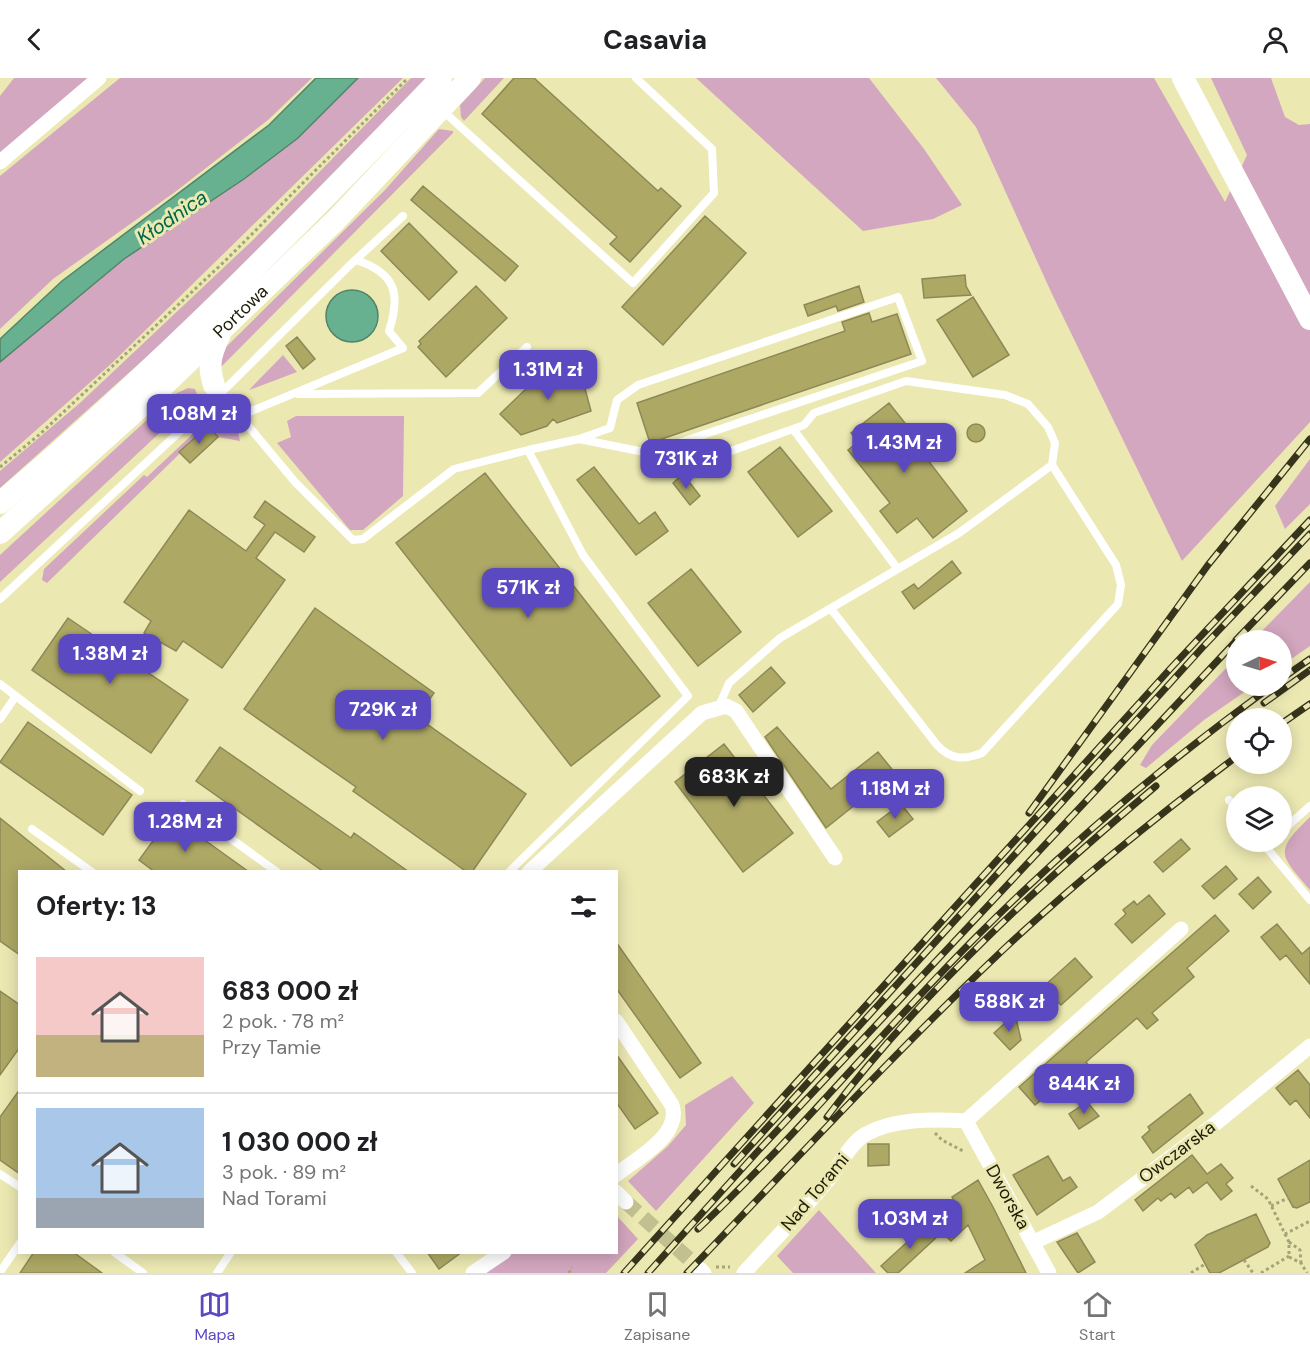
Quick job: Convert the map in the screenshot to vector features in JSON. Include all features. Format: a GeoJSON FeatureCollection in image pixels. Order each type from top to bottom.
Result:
{"type":"FeatureCollection","features":[{"type":"Feature","properties":{"kind":"main road","name":"Portowa"},"geometry":{"type":"LineString","coordinates":[[0,503],[177,344],[441,78]]}},
{"type":"Feature","properties":{"kind":"main road","name":"Portowa"},"geometry":{"type":"LineString","coordinates":[[0,533],[160,389],[336,219],[470,78]]}},
{"type":"Feature","properties":{"kind":"main road"},"geometry":{"type":"LineString","coordinates":[[1166,78],[1194,127],[1233,173]]}},
{"type":"Feature","properties":{"kind":"main road"},"geometry":{"type":"LineString","coordinates":[[1183,78],[1306,311]]}},
{"type":"Feature","properties":{"kind":"main road"},"geometry":{"type":"LineString","coordinates":[[1200,78],[1219,120],[1233,173]]}},
{"type":"Feature","properties":{"kind":"main road"},"geometry":{"type":"LineString","coordinates":[[218,389],[209,370],[210,357],[223,327]]}},
{"type":"Feature","properties":{"kind":"main road"},"geometry":{"type":"LineString","coordinates":[[160,389],[188,376],[202,378],[218,389]]}},
{"type":"Feature","properties":{"kind":"street"},"geometry":{"type":"LineString","coordinates":[[0,162],[99,78]]}},
{"type":"Feature","properties":{"kind":"street"},"geometry":{"type":"LineString","coordinates":[[530,870],[702,713],[719,706],[726,706],[736,711],[835,858]]}},
{"type":"Feature","properties":{"kind":"street"},"geometry":{"type":"LineString","coordinates":[[966,1121],[1181,928]]}},
{"type":"Feature","properties":{"kind":"street"},"geometry":{"type":"LineString","coordinates":[[618,1024],[672,1105],[675,1114],[670,1131],[618,1173]]}},
{"type":"Feature","properties":{"kind":"street","name":"Owczarska"},"geometry":{"type":"LineString","coordinates":[[1034,1242],[1098,1212],[1215,1124],[1310,1046]]}},
{"type":"Feature","properties":{"kind":"street","name":"Dworska"},"geometry":{"type":"LineString","coordinates":[[966,1121],[1049,1273]]}},
{"type":"Feature","properties":{"kind":"street","name":"Nad Torami"},"geometry":{"type":"LineString","coordinates":[[739,1269],[829,1180],[852,1147],[865,1135],[891,1124],[966,1121]]}},
{"type":"Feature","properties":{"kind":"street"},"geometry":{"type":"LineString","coordinates":[[473,1273],[501,1254]]}},
{"type":"Feature","properties":{"kind":"lane"},"geometry":{"type":"LineString","coordinates":[[441,109],[633,283],[714,193],[712,149],[636,78]]}},
{"type":"Feature","properties":{"kind":"lane"},"geometry":{"type":"LineString","coordinates":[[0,600],[218,389],[403,216]]}},
{"type":"Feature","properties":{"kind":"lane"},"geometry":{"type":"LineString","coordinates":[[242,415],[403,348],[388,331],[397,305],[394,289],[383,275],[368,264],[356,260]]}},
{"type":"Feature","properties":{"kind":"lane"},"geometry":{"type":"LineString","coordinates":[[218,389],[242,415],[295,482],[352,540],[363,539],[454,469],[579,439],[610,428],[617,400],[638,385],[898,297],[922,361],[649,453],[579,439]]}},
{"type":"Feature","properties":{"kind":"lane"},"geometry":{"type":"LineString","coordinates":[[294,394],[478,393],[527,347]]}},
{"type":"Feature","properties":{"kind":"lane"},"geometry":{"type":"LineString","coordinates":[[692,465],[804,425],[814,413],[906,381],[1005,395],[1028,404],[1048,427],[1055,443],[1052,465],[1116,565],[1121,585],[1118,604],[982,753],[967,759],[946,756],[831,609]]}},
{"type":"Feature","properties":{"kind":"lane"},"geometry":{"type":"LineString","coordinates":[[793,429],[897,568]]}},
{"type":"Feature","properties":{"kind":"lane"},"geometry":{"type":"LineString","coordinates":[[510,870],[688,696],[583,555],[528,450]]}},
{"type":"Feature","properties":{"kind":"lane"},"geometry":{"type":"LineString","coordinates":[[719,706],[729,683],[780,638],[959,533],[1052,465]]}},
{"type":"Feature","properties":{"kind":"lane"},"geometry":{"type":"LineString","coordinates":[[0,684],[140,791]]}},
{"type":"Feature","properties":{"kind":"lane"},"geometry":{"type":"LineString","coordinates":[[0,719],[16,696]]}},
{"type":"Feature","properties":{"kind":"lane"},"geometry":{"type":"LineString","coordinates":[[183,804],[274,870]]}},
{"type":"Feature","properties":{"kind":"lane"},"geometry":{"type":"LineString","coordinates":[[1292,822],[1310,806]]}},
{"type":"Feature","properties":{"kind":"lane"},"geometry":{"type":"LineString","coordinates":[[32,830],[90,870]]}},
{"type":"Feature","properties":{"kind":"lane"},"geometry":{"type":"LineString","coordinates":[[1273,852],[1310,900]]}},
{"type":"Feature","properties":{"kind":"lane"},"geometry":{"type":"LineString","coordinates":[[0,1173],[18,1186]]}},
{"type":"Feature","properties":{"kind":"lane"},"geometry":{"type":"LineString","coordinates":[[0,1272],[18,1246]]}},
{"type":"Feature","properties":{"kind":"lane"},"geometry":{"type":"LineString","coordinates":[[117,1254],[143,1273]]}},
{"type":"Feature","properties":{"kind":"lane"},"geometry":{"type":"LineString","coordinates":[[217,1273],[230,1254]]}},
{"type":"Feature","properties":{"kind":"lane"},"geometry":{"type":"LineString","coordinates":[[398,1254],[412,1273]]}},
{"type":"Feature","properties":{"kind":"path"},"geometry":{"type":"LineString","coordinates":[[0,467],[40,434],[225,261],[408,78]]}},
{"type":"Feature","properties":{"kind":"path"},"geometry":{"type":"LineString","coordinates":[[1251,1186],[1264,1195],[1271,1206],[1289,1242],[1289,1256]]}},
{"type":"Feature","properties":{"kind":"path"},"geometry":{"type":"LineString","coordinates":[[1271,1206],[1288,1197]]}},
{"type":"Feature","properties":{"kind":"path"},"geometry":{"type":"LineString","coordinates":[[1285,1234],[1310,1221]]}},
{"type":"Feature","properties":{"kind":"path"},"geometry":{"type":"LineString","coordinates":[[1289,1242],[1300,1250],[1301,1263],[1306,1273]]}},
{"type":"Feature","properties":{"kind":"path"},"geometry":{"type":"LineString","coordinates":[[1289,1256],[1301,1263]]}},
{"type":"Feature","properties":{"kind":"path"},"geometry":{"type":"LineString","coordinates":[[1261,1273],[1289,1256]]}},
{"type":"Feature","properties":{"kind":"path"},"geometry":{"type":"LineString","coordinates":[[1244,1260],[1253,1273]]}},
{"type":"Feature","properties":{"kind":"path"},"geometry":{"type":"LineString","coordinates":[[1191,1273],[1204,1264]]}},
{"type":"Feature","properties":{"kind":"path"},"geometry":{"type":"LineString","coordinates":[[569,1273],[572,1267]]}},
{"type":"Feature","properties":{"kind":"path"},"geometry":{"type":"LineString","coordinates":[[705,1269],[739,1269]]}},
{"type":"Feature","properties":{"kind":"shaded area"},"geometry":{"type":"Polygon","coordinates":[[[14,78],[90,78],[0,155],[0,96],[14,78]]]}},
{"type":"Feature","properties":{"kind":"shaded area"},"geometry":{"type":"Polygon","coordinates":[[[120,78],[312,78],[268,120],[175,192],[53,279],[0,329],[0,176],[120,78]]]}},
{"type":"Feature","properties":{"kind":"shaded area"},"geometry":{"type":"Polygon","coordinates":[[[358,78],[403,78],[112,363],[0,462],[0,362],[124,259],[244,179],[298,138],[358,78]]]}},
{"type":"Feature","properties":{"kind":"shaded area"},"geometry":{"type":"Polygon","coordinates":[[[411,78],[430,78],[179,328],[0,488],[0,471],[81,402],[254,239],[411,78]]]}},
{"type":"Feature","properties":{"kind":"shaded area"},"geometry":{"type":"Polygon","coordinates":[[[485,78],[504,78],[464,121],[461,117],[460,105],[485,78]]]}},
{"type":"Feature","properties":{"kind":"shaded area"},"geometry":{"type":"Polygon","coordinates":[[[696,78],[869,78],[924,149],[962,205],[933,219],[863,231],[696,78]]]}},
{"type":"Feature","properties":{"kind":"shaded area"},"geometry":{"type":"Polygon","coordinates":[[[936,78],[1154,78],[1225,202],[1247,155],[1211,78],[1271,78],[1285,117],[1299,125],[1310,124],[1310,422],[1182,561],[1052,294],[976,127],[936,78]]]}},
{"type":"Feature","properties":{"kind":"shaded area"},"geometry":{"type":"Polygon","coordinates":[[[439,129],[453,131],[453,133],[218,370],[226,347],[385,190],[439,129]]]}},
{"type":"Feature","properties":{"kind":"shaded area"},"geometry":{"type":"Polygon","coordinates":[[[283,355],[297,372],[249,390],[283,355]]]}},
{"type":"Feature","properties":{"kind":"shaded area"},"geometry":{"type":"Polygon","coordinates":[[[188,388],[195,389],[198,397],[0,582],[0,555],[175,394],[188,388]]]}},
{"type":"Feature","properties":{"kind":"shaded area"},"geometry":{"type":"Polygon","coordinates":[[[224,411],[236,422],[240,441],[218,437],[208,426],[47,583],[42,580],[44,569],[144,475],[147,477],[196,431],[194,429],[207,416],[224,411]]]}},
{"type":"Feature","properties":{"kind":"shaded area"},"geometry":{"type":"Polygon","coordinates":[[[296,416],[404,416],[403,496],[363,530],[350,530],[277,443],[291,437],[287,421],[296,416]]]}},
{"type":"Feature","properties":{"kind":"shaded area"},"geometry":{"type":"Polygon","coordinates":[[[1310,459],[1310,504],[1285,529],[1275,506],[1310,459]]]}},
{"type":"Feature","properties":{"kind":"shaded area"},"geometry":{"type":"Polygon","coordinates":[[[1310,582],[1310,646],[1292,658],[1292,630],[1263,630],[1310,582]]]}},
{"type":"Feature","properties":{"kind":"shaded area"},"geometry":{"type":"Polygon","coordinates":[[[1226,668],[1226,696],[1239,696],[1204,720],[1146,768],[1140,765],[1152,745],[1226,668]]]}},
{"type":"Feature","properties":{"kind":"shaded area"},"geometry":{"type":"Polygon","coordinates":[[[1310,817],[1310,890],[1292,868],[1285,853],[1292,852],[1292,836],[1310,817]]]}},
{"type":"Feature","properties":{"kind":"shaded area"},"geometry":{"type":"Polygon","coordinates":[[[732,1076],[754,1103],[656,1211],[628,1181],[668,1146],[686,1125],[685,1105],[732,1076]]]}},
{"type":"Feature","properties":{"kind":"shaded area"},"geometry":{"type":"Polygon","coordinates":[[[819,1210],[876,1273],[793,1273],[777,1256],[819,1210]]]}},
{"type":"Feature","properties":{"kind":"shaded area"},"geometry":{"type":"Polygon","coordinates":[[[618,1217],[638,1239],[606,1273],[473,1273],[502,1254],[618,1254],[618,1217]]]}},
{"type":"Feature","properties":{"kind":"water","name":"Kłodnica"},"geometry":{"type":"Polygon","coordinates":[[[316,78],[358,78],[298,138],[244,179],[124,259],[0,362],[0,339],[62,281],[269,125],[316,78]]]}},
{"type":"Feature","properties":{"kind":"water"},"geometry":{"type":"Polygon","coordinates":[[[347,290],[357,290],[371,297],[378,316],[371,335],[357,342],[347,342],[337,338],[330,331],[326,321],[326,311],[330,301],[337,294],[347,290]]]}},
{"type":"Feature","properties":{"kind":"building"},"geometry":{"type":"Polygon","coordinates":[[[514,78],[534,78],[658,191],[661,188],[681,206],[630,262],[610,244],[617,237],[482,114],[514,78]]]}},
{"type":"Feature","properties":{"kind":"building"},"geometry":{"type":"Polygon","coordinates":[[[423,186],[518,266],[505,281],[411,200],[423,186]]]}},
{"type":"Feature","properties":{"kind":"building"},"geometry":{"type":"Polygon","coordinates":[[[705,216],[746,253],[663,345],[622,307],[705,216]]]}},
{"type":"Feature","properties":{"kind":"building"},"geometry":{"type":"Polygon","coordinates":[[[409,223],[457,272],[429,300],[381,251],[409,223]]]}},
{"type":"Feature","properties":{"kind":"building"},"geometry":{"type":"Polygon","coordinates":[[[965,275],[966,286],[971,295],[924,298],[922,279],[965,275]]]}},
{"type":"Feature","properties":{"kind":"building"},"geometry":{"type":"Polygon","coordinates":[[[476,286],[507,318],[446,377],[418,347],[421,344],[419,341],[476,286]]]}},
{"type":"Feature","properties":{"kind":"building"},"geometry":{"type":"Polygon","coordinates":[[[859,286],[864,302],[838,311],[836,306],[808,316],[804,305],[859,286]]]}},
{"type":"Feature","properties":{"kind":"building"},"geometry":{"type":"Polygon","coordinates":[[[973,297],[1009,355],[973,377],[937,320],[973,297]]]}},
{"type":"Feature","properties":{"kind":"building"},"geometry":{"type":"Polygon","coordinates":[[[869,313],[872,322],[897,314],[911,354],[650,443],[637,403],[845,331],[842,322],[869,313]]]}},
{"type":"Feature","properties":{"kind":"building"},"geometry":{"type":"Polygon","coordinates":[[[297,337],[315,359],[303,369],[286,346],[297,337]]]}},
{"type":"Feature","properties":{"kind":"building"},"geometry":{"type":"Polygon","coordinates":[[[556,360],[584,385],[591,411],[557,423],[553,419],[547,426],[521,435],[500,414],[556,360]]]}},
{"type":"Feature","properties":{"kind":"building"},"geometry":{"type":"Polygon","coordinates":[[[889,403],[924,447],[920,450],[967,511],[933,538],[917,518],[897,533],[880,511],[890,503],[848,450],[858,442],[851,433],[889,403]]]}},
{"type":"Feature","properties":{"kind":"building"},"geometry":{"type":"Polygon","coordinates":[[[976,424],[982,427],[985,433],[982,439],[976,442],[970,439],[967,433],[970,427],[976,424]]]}},
{"type":"Feature","properties":{"kind":"building"},"geometry":{"type":"Polygon","coordinates":[[[208,426],[218,437],[190,463],[179,452],[208,426]]]}},
{"type":"Feature","properties":{"kind":"building"},"geometry":{"type":"Polygon","coordinates":[[[780,447],[832,511],[798,537],[748,472],[780,447]]]}},
{"type":"Feature","properties":{"kind":"building"},"geometry":{"type":"Polygon","coordinates":[[[594,467],[639,524],[655,512],[668,531],[636,555],[577,480],[594,467]]]}},
{"type":"Feature","properties":{"kind":"building"},"geometry":{"type":"Polygon","coordinates":[[[485,473],[660,696],[571,766],[396,543],[485,473]]]}},
{"type":"Feature","properties":{"kind":"building"},"geometry":{"type":"Polygon","coordinates":[[[683,474],[700,496],[690,505],[673,483],[683,474]]]}},
{"type":"Feature","properties":{"kind":"building"},"geometry":{"type":"Polygon","coordinates":[[[265,501],[315,537],[304,552],[275,532],[256,558],[285,580],[222,668],[183,641],[176,651],[144,633],[151,621],[124,602],[189,510],[246,551],[265,525],[254,517],[265,501]]]}},
{"type":"Feature","properties":{"kind":"building"},"geometry":{"type":"Polygon","coordinates":[[[952,561],[961,573],[914,609],[902,592],[914,584],[918,589],[952,561]]]}},
{"type":"Feature","properties":{"kind":"building"},"geometry":{"type":"Polygon","coordinates":[[[691,569],[741,632],[698,666],[648,603],[691,569]]]}},
{"type":"Feature","properties":{"kind":"building"},"geometry":{"type":"Polygon","coordinates":[[[315,608],[434,693],[417,717],[526,794],[473,870],[464,870],[353,791],[356,787],[244,709],[315,608]]]}},
{"type":"Feature","properties":{"kind":"building"},"geometry":{"type":"Polygon","coordinates":[[[68,618],[188,700],[151,753],[32,670],[68,618]]]}},
{"type":"Feature","properties":{"kind":"building"},"geometry":{"type":"Polygon","coordinates":[[[771,667],[785,683],[753,712],[739,695],[771,667]]]}},
{"type":"Feature","properties":{"kind":"building"},"geometry":{"type":"Polygon","coordinates":[[[28,722],[132,795],[103,835],[0,762],[28,722]]]}},
{"type":"Feature","properties":{"kind":"building"},"geometry":{"type":"Polygon","coordinates":[[[777,727],[831,789],[878,752],[895,773],[826,828],[765,737],[777,727]]]}},
{"type":"Feature","properties":{"kind":"building"},"geometry":{"type":"Polygon","coordinates":[[[724,744],[793,833],[743,872],[675,782],[724,744]]]}},
{"type":"Feature","properties":{"kind":"building"},"geometry":{"type":"Polygon","coordinates":[[[220,747],[351,838],[354,833],[406,870],[321,870],[196,781],[220,747]]]}},
{"type":"Feature","properties":{"kind":"building"},"geometry":{"type":"Polygon","coordinates":[[[901,804],[913,819],[889,837],[877,822],[901,804]]]}},
{"type":"Feature","properties":{"kind":"building"},"geometry":{"type":"Polygon","coordinates":[[[171,816],[246,870],[152,870],[139,860],[171,816]]]}},
{"type":"Feature","properties":{"kind":"building"},"geometry":{"type":"Polygon","coordinates":[[[0,818],[65,870],[18,870],[18,954],[0,941],[0,818]]]}},
{"type":"Feature","properties":{"kind":"building"},"geometry":{"type":"Polygon","coordinates":[[[1181,839],[1190,849],[1163,872],[1154,862],[1181,839]]]}},
{"type":"Feature","properties":{"kind":"building"},"geometry":{"type":"Polygon","coordinates":[[[1226,866],[1237,879],[1214,899],[1202,886],[1226,866]]]}},
{"type":"Feature","properties":{"kind":"building"},"geometry":{"type":"Polygon","coordinates":[[[1258,877],[1271,892],[1253,909],[1239,894],[1258,877]]]}},
{"type":"Feature","properties":{"kind":"building"},"geometry":{"type":"Polygon","coordinates":[[[1149,895],[1165,914],[1132,943],[1115,924],[1126,914],[1123,910],[1134,901],[1137,905],[1149,895]]]}},
{"type":"Feature","properties":{"kind":"building"},"geometry":{"type":"Polygon","coordinates":[[[1215,915],[1229,931],[1187,968],[1194,977],[1152,1013],[1158,1020],[1147,1029],[1137,1018],[1086,1062],[1089,1066],[1066,1087],[1063,1083],[1035,1105],[1019,1087],[1215,915]]]}},
{"type":"Feature","properties":{"kind":"building"},"geometry":{"type":"Polygon","coordinates":[[[1277,924],[1302,954],[1310,947],[1310,984],[1286,955],[1280,960],[1261,937],[1277,924]]]}},
{"type":"Feature","properties":{"kind":"building"},"geometry":{"type":"Polygon","coordinates":[[[618,945],[701,1063],[680,1078],[618,991],[618,945]]]}},
{"type":"Feature","properties":{"kind":"building"},"geometry":{"type":"Polygon","coordinates":[[[1075,958],[1092,977],[1061,1005],[1043,987],[1075,958]]]}},
{"type":"Feature","properties":{"kind":"building"},"geometry":{"type":"Polygon","coordinates":[[[0,991],[18,1004],[18,1050],[0,1075],[0,991]]]}},
{"type":"Feature","properties":{"kind":"building"},"geometry":{"type":"Polygon","coordinates":[[[1015,1014],[1021,1040],[1010,1050],[994,1033],[1015,1014]]]}},
{"type":"Feature","properties":{"kind":"building"},"geometry":{"type":"Polygon","coordinates":[[[618,1057],[658,1113],[635,1129],[618,1105],[618,1057]]]}},
{"type":"Feature","properties":{"kind":"building"},"geometry":{"type":"Polygon","coordinates":[[[1298,1070],[1310,1085],[1310,1118],[1296,1100],[1290,1105],[1276,1088],[1298,1070]]]}},
{"type":"Feature","properties":{"kind":"building"},"geometry":{"type":"Polygon","coordinates":[[[18,1092],[18,1173],[0,1160],[0,1117],[18,1092]]]}},
{"type":"Feature","properties":{"kind":"building"},"geometry":{"type":"Polygon","coordinates":[[[1190,1094],[1203,1113],[1153,1153],[1142,1137],[1150,1130],[1148,1127],[1190,1094]]]}},
{"type":"Feature","properties":{"kind":"building"},"geometry":{"type":"Polygon","coordinates":[[[1087,1102],[1099,1116],[1079,1129],[1069,1114],[1087,1102]]]}},
{"type":"Feature","properties":{"kind":"building"},"geometry":{"type":"Polygon","coordinates":[[[868,1144],[889,1144],[889,1165],[868,1166],[868,1144]]]}},
{"type":"Feature","properties":{"kind":"building"},"geometry":{"type":"Polygon","coordinates":[[[1192,1155],[1207,1174],[1221,1164],[1233,1178],[1226,1184],[1232,1191],[1221,1200],[1207,1182],[1193,1193],[1189,1187],[1175,1198],[1171,1193],[1161,1201],[1158,1198],[1143,1211],[1135,1200],[1192,1155]]]}},
{"type":"Feature","properties":{"kind":"building"},"geometry":{"type":"Polygon","coordinates":[[[1048,1156],[1063,1181],[1070,1177],[1077,1187],[1037,1215],[1013,1175],[1048,1156]]]}},
{"type":"Feature","properties":{"kind":"building"},"geometry":{"type":"Polygon","coordinates":[[[1310,1160],[1310,1202],[1297,1208],[1293,1207],[1278,1179],[1310,1160]]]}},
{"type":"Feature","properties":{"kind":"building"},"geometry":{"type":"Polygon","coordinates":[[[978,1180],[1026,1273],[965,1273],[985,1260],[968,1225],[951,1241],[940,1230],[961,1213],[952,1197],[978,1180]]]}},
{"type":"Feature","properties":{"kind":"building"},"geometry":{"type":"Polygon","coordinates":[[[1256,1214],[1270,1243],[1268,1247],[1219,1273],[1210,1273],[1195,1245],[1207,1235],[1256,1214]]]}},
{"type":"Feature","properties":{"kind":"building"},"geometry":{"type":"Polygon","coordinates":[[[928,1223],[939,1235],[898,1273],[888,1273],[881,1266],[928,1223]]]}},
{"type":"Feature","properties":{"kind":"building"},"geometry":{"type":"Polygon","coordinates":[[[1077,1233],[1095,1262],[1078,1273],[1057,1242],[1077,1233]]]}},
{"type":"Feature","properties":{"kind":"building"},"geometry":{"type":"Polygon","coordinates":[[[33,1254],[76,1254],[102,1273],[20,1273],[33,1254]]]}},
{"type":"Feature","properties":{"kind":"building"},"geometry":{"type":"Polygon","coordinates":[[[428,1254],[459,1254],[439,1269],[428,1254]]]}},
{"type":"Feature","properties":{"kind":"tunnel"},"geometry":{"type":"LineString","coordinates":[[626,1202],[700,1269]]}},
{"type":"Feature","properties":{"kind":"railway"},"geometry":{"type":"LineString","coordinates":[[1029,813],[1208,565],[1310,439]]}},
{"type":"Feature","properties":{"kind":"railway"},"geometry":{"type":"LineString","coordinates":[[624,1273],[1170,669],[1310,520]]}},
{"type":"Feature","properties":{"kind":"railway"},"geometry":{"type":"LineString","coordinates":[[734,1164],[1202,648],[1310,534]]}},
{"type":"Feature","properties":{"kind":"railway"},"geometry":{"type":"LineString","coordinates":[[1246,630],[1310,563]]}},
{"type":"Feature","properties":{"kind":"railway"},"geometry":{"type":"LineString","coordinates":[[648,1273],[758,1151],[1226,652]]}},
{"type":"Feature","properties":{"kind":"railway"},"geometry":{"type":"LineString","coordinates":[[1292,671],[1310,659]]}},
{"type":"Feature","properties":{"kind":"railway"},"geometry":{"type":"LineString","coordinates":[[1264,703],[1310,670]]}},
{"type":"Feature","properties":{"kind":"railway"},"geometry":{"type":"LineString","coordinates":[[698,1229],[735,1194],[942,971],[1012,901],[1120,804],[1258,696]]}},
{"type":"Feature","properties":{"kind":"railway"},"geometry":{"type":"LineString","coordinates":[[1292,716],[1310,704]]}},
{"type":"Feature","properties":{"kind":"railway"},"geometry":{"type":"LineString","coordinates":[[687,1273],[884,1068],[1005,948],[1118,850],[1226,765]]}},
{"type":"Feature","properties":{"kind":"railway"},"geometry":{"type":"LineString","coordinates":[[827,1117],[901,1027],[982,942],[1068,862],[1156,786]]}}]}
